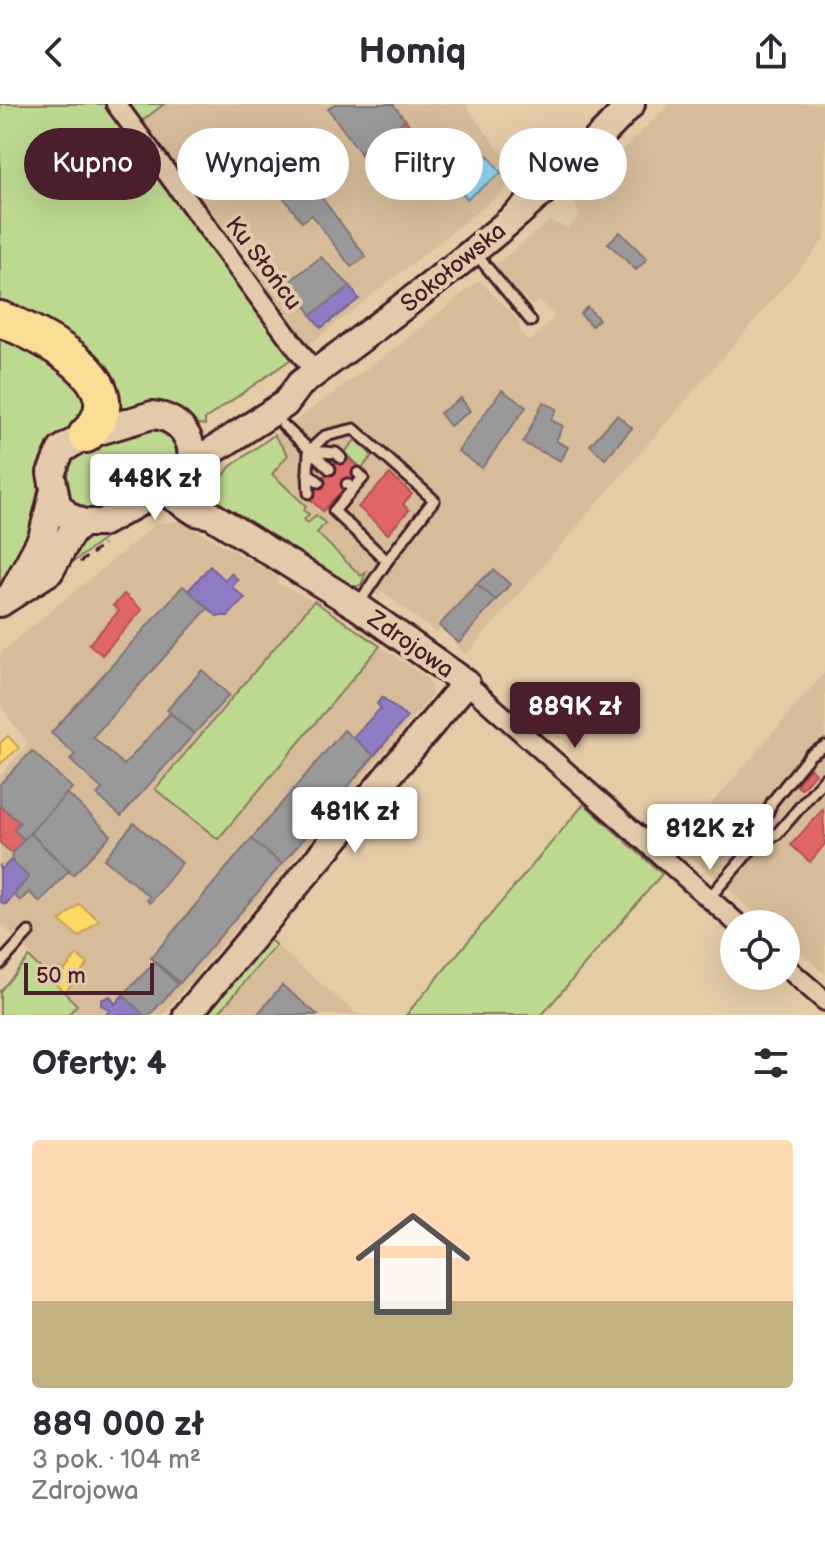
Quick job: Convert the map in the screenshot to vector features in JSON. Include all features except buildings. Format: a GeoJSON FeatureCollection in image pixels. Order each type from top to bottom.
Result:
{"type":"FeatureCollection","features":[{"type":"Feature","properties":{"kind":"highway"},"geometry":{"type":"LineString","coordinates":[[0,319],[43,338],[89,373],[97,387],[100,414],[96,426],[86,435]]}},
{"type":"Feature","properties":{"kind":"street","name":"Ku Słońcu"},"geometry":{"type":"LineString","coordinates":[[116,104],[288,402]]}},
{"type":"Feature","properties":{"kind":"street","name":"Sokołowska"},"geometry":{"type":"LineString","coordinates":[[191,467],[288,402],[473,252],[554,182],[631,104]]}},
{"type":"Feature","properties":{"kind":"street","name":"Sokołowska"},"geometry":{"type":"LineString","coordinates":[[188,438],[230,423],[274,393],[288,402]]}},
{"type":"Feature","properties":{"kind":"street"},"geometry":{"type":"LineString","coordinates":[[6,598],[36,551],[53,494],[51,473],[55,459],[65,446],[86,435],[152,415],[176,423],[188,438],[191,467],[211,515]]}},
{"type":"Feature","properties":{"kind":"street"},"geometry":{"type":"LineString","coordinates":[[53,494],[62,511],[83,523],[102,523],[177,484],[191,467]]}},
{"type":"Feature","properties":{"kind":"street","name":"Zdrojowa"},"geometry":{"type":"LineString","coordinates":[[164,491],[196,512],[211,515],[357,606],[466,683],[722,910]]}},
{"type":"Feature","properties":{"kind":"street"},"geometry":{"type":"LineString","coordinates":[[6,598],[50,571],[71,533],[83,523]]}},
{"type":"Feature","properties":{"kind":"street"},"geometry":{"type":"LineString","coordinates":[[187,1015],[466,683]]}},
{"type":"Feature","properties":{"kind":"street"},"geometry":{"type":"LineString","coordinates":[[800,979],[825,1001]]}},
{"type":"Feature","properties":{"kind":"lane"},"geometry":{"type":"LineString","coordinates":[[473,252],[531,321]]}},
{"type":"Feature","properties":{"kind":"lane"},"geometry":{"type":"LineString","coordinates":[[288,402],[309,451],[309,493]]}},
{"type":"Feature","properties":{"kind":"lane"},"geometry":{"type":"LineString","coordinates":[[309,451],[325,436],[354,429],[434,500],[357,606]]}},
{"type":"Feature","properties":{"kind":"lane"},"geometry":{"type":"LineString","coordinates":[[309,451],[336,453],[341,458]]}},
{"type":"Feature","properties":{"kind":"lane"},"geometry":{"type":"LineString","coordinates":[[309,451],[330,469]]}},
{"type":"Feature","properties":{"kind":"lane"},"geometry":{"type":"LineString","coordinates":[[308,473],[319,482]]}},
{"type":"Feature","properties":{"kind":"lane"},"geometry":{"type":"LineString","coordinates":[[358,473],[363,478],[350,487],[330,510],[387,561]]}},
{"type":"Feature","properties":{"kind":"lane"},"geometry":{"type":"LineString","coordinates":[[709,898],[754,846],[772,802],[810,755],[825,746]]}},
{"type":"Feature","properties":{"kind":"lane"},"geometry":{"type":"LineString","coordinates":[[754,846],[777,834],[825,778]]}},
{"type":"Feature","properties":{"kind":"lane"},"geometry":{"type":"LineString","coordinates":[[0,964],[29,932]]}},
{"type":"Feature","properties":{"kind":"path"},"geometry":{"type":"LineString","coordinates":[[75,566],[113,538]]}},
{"type":"Feature","properties":{"kind":"shaded area"},"geometry":{"type":"Polygon","coordinates":[[[164,104],[465,104],[483,128],[365,128],[365,200],[483,200],[483,128],[499,150],[499,195],[304,349],[246,269],[249,254],[238,240],[228,245],[195,200],[349,200],[349,128],[177,128],[177,176],[161,155],[161,128],[141,128],[138,124],[164,104]]]}},
{"type":"Feature","properties":{"kind":"shaded area"},"geometry":{"type":"Polygon","coordinates":[[[669,104],[825,104],[825,239],[466,655],[441,628],[436,633],[382,591],[378,596],[339,569],[237,463],[402,343],[479,280],[518,320],[521,334],[530,342],[555,316],[539,300],[531,306],[498,271],[497,264],[549,221],[568,228],[580,216],[573,200],[627,200],[627,146],[669,104]]]}},
{"type":"Feature","properties":{"kind":"shaded area"},"geometry":{"type":"Polygon","coordinates":[[[180,521],[278,576],[277,583],[314,601],[155,789],[217,839],[380,646],[428,679],[432,695],[163,1015],[68,1015],[77,1005],[0,922],[0,776],[28,744],[0,705],[0,653],[158,523],[180,521]]]}},
{"type":"Feature","properties":{"kind":"shaded area"},"geometry":{"type":"Polygon","coordinates":[[[825,672],[825,974],[800,952],[800,910],[752,910],[677,844],[825,672]]]}},
{"type":"Feature","properties":{"kind":"shaded area"},"geometry":{"type":"Polygon","coordinates":[[[278,947],[358,1015],[217,1015],[278,947]]]}},
{"type":"Feature","properties":{"kind":"green space"},"geometry":{"type":"Polygon","coordinates":[[[0,104],[110,104],[128,128],[24,128],[24,200],[161,200],[161,172],[177,194],[177,200],[182,200],[297,355],[205,419],[205,425],[115,411],[0,305],[0,104]]]}},
{"type":"Feature","properties":{"kind":"green space"},"geometry":{"type":"Polygon","coordinates":[[[123,104],[164,104],[138,124],[123,104]]]}},
{"type":"Feature","properties":{"kind":"green space"},"geometry":{"type":"Polygon","coordinates":[[[0,328],[41,347],[88,398],[80,417],[54,439],[43,454],[30,537],[14,568],[0,586],[0,328]]]}},
{"type":"Feature","properties":{"kind":"green space"},"geometry":{"type":"Polygon","coordinates":[[[144,430],[159,430],[175,442],[177,460],[173,471],[109,506],[96,509],[71,501],[63,476],[74,455],[144,430]]]}},
{"type":"Feature","properties":{"kind":"green space"},"geometry":{"type":"Polygon","coordinates":[[[274,435],[288,455],[272,474],[306,506],[304,511],[309,514],[304,520],[308,523],[316,515],[325,523],[317,533],[361,576],[366,572],[361,585],[350,588],[219,506],[210,496],[230,467],[274,435]]]}},
{"type":"Feature","properties":{"kind":"green space"},"geometry":{"type":"Polygon","coordinates":[[[356,439],[372,456],[362,468],[344,453],[356,439]]]}},
{"type":"Feature","properties":{"kind":"green space"},"geometry":{"type":"Polygon","coordinates":[[[117,530],[58,573],[82,537],[117,530]]]}},
{"type":"Feature","properties":{"kind":"green space"},"geometry":{"type":"Polygon","coordinates":[[[314,601],[380,646],[218,839],[155,789],[314,601]]]}},
{"type":"Feature","properties":{"kind":"green space"},"geometry":{"type":"Polygon","coordinates":[[[584,804],[662,874],[542,1015],[406,1015],[584,804]]]}},
{"type":"Feature","properties":{"kind":"green space"},"geometry":{"type":"Polygon","coordinates":[[[266,937],[276,945],[217,1015],[210,1015],[208,1006],[266,937]]]}},
{"type":"Feature","properties":{"kind":"green space"},"geometry":{"type":"Polygon","coordinates":[[[29,957],[77,1005],[68,1015],[0,1015],[0,991],[29,957]]]}},
{"type":"Feature","properties":{"kind":"water"},"geometry":{"type":"Polygon","coordinates":[[[488,155],[499,175],[483,187],[483,159],[488,155]]]}}]}
